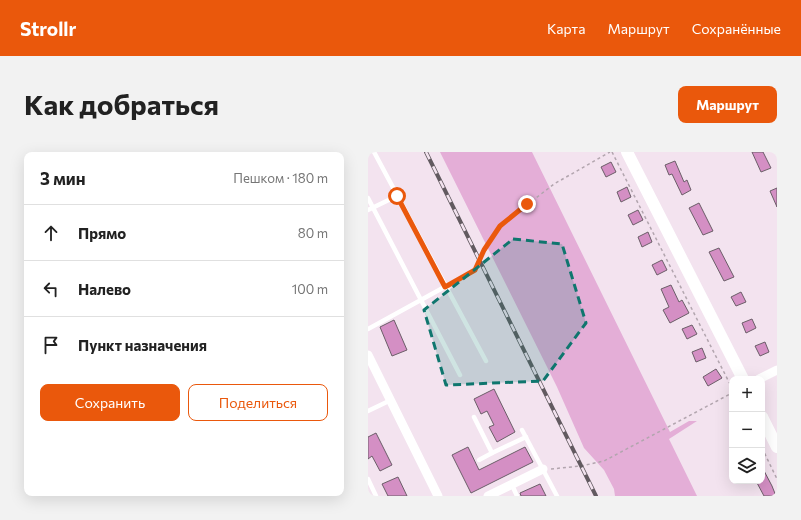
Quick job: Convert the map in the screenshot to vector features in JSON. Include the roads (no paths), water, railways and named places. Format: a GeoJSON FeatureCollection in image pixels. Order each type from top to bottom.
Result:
{"type":"FeatureCollection","features":[{"type":"Feature","properties":{"kind":"main road"},"geometry":{"type":"LineString","coordinates":[[628,152],[741,376]]}},
{"type":"Feature","properties":{"kind":"main road"},"geometry":{"type":"LineString","coordinates":[[765,423],[777,447]]}},
{"type":"Feature","properties":{"kind":"street"},"geometry":{"type":"LineString","coordinates":[[368,355],[438,496]]}},
{"type":"Feature","properties":{"kind":"street"},"geometry":{"type":"LineString","coordinates":[[765,376],[777,370]]}},
{"type":"Feature","properties":{"kind":"street"},"geometry":{"type":"LineString","coordinates":[[488,496],[543,469]]}},
{"type":"Feature","properties":{"kind":"lane"},"geometry":{"type":"LineString","coordinates":[[374,152],[448,286],[486,362]]}},
{"type":"Feature","properties":{"kind":"lane"},"geometry":{"type":"LineString","coordinates":[[370,209],[397,196]]}},
{"type":"Feature","properties":{"kind":"lane"},"geometry":{"type":"LineString","coordinates":[[368,198],[370,209],[422,300],[460,374]]}},
{"type":"Feature","properties":{"kind":"lane"},"geometry":{"type":"LineString","coordinates":[[368,329],[448,286]]}},
{"type":"Feature","properties":{"kind":"lane"},"geometry":{"type":"LineString","coordinates":[[368,411],[391,400]]}},
{"type":"Feature","properties":{"kind":"lane"},"geometry":{"type":"LineString","coordinates":[[474,418],[492,453]]}},
{"type":"Feature","properties":{"kind":"lane"},"geometry":{"type":"LineString","coordinates":[[522,430],[557,496]]}},
{"type":"Feature","properties":{"kind":"lane"},"geometry":{"type":"LineString","coordinates":[[479,460],[526,437]]}},
{"type":"Feature","properties":{"kind":"lane"},"geometry":{"type":"LineString","coordinates":[[368,480],[376,496]]}},
{"type":"Feature","properties":{"kind":"lane"},"geometry":{"type":"LineString","coordinates":[[512,484],[517,496]]}},
{"type":"Feature","properties":{"kind":"railway"},"geometry":{"type":"LineString","coordinates":[[426,152],[596,496]]}}]}
